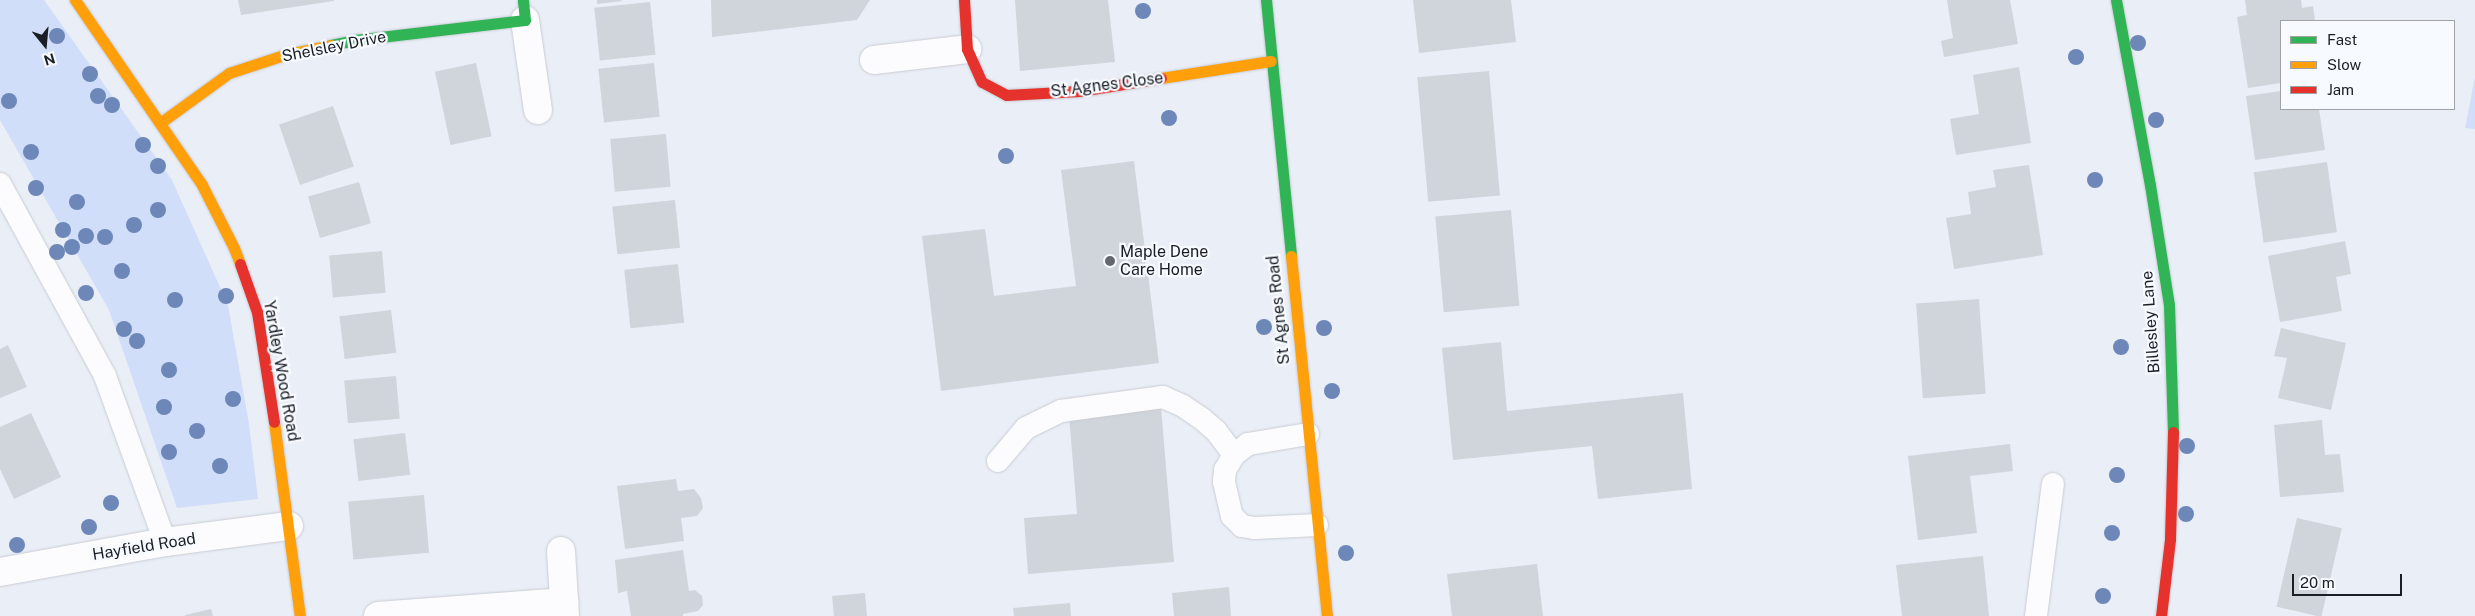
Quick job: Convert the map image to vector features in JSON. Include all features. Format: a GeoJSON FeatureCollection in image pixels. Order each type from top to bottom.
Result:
{"type":"FeatureCollection","features":[{"type":"Feature","properties":{"kind":"street","name":"Yardley Wood Road"},"geometry":{"type":"LineString","coordinates":[[75,0],[202,185],[234,248],[257,312],[269,380],[300,616]]}},
{"type":"Feature","properties":{"kind":"street","name":"St Agnes Close"},"geometry":{"type":"LineString","coordinates":[[964,0],[967,49],[982,82],[1006,95],[1080,91],[1271,61]]}},
{"type":"Feature","properties":{"kind":"street","name":"St Agnes Road"},"geometry":{"type":"LineString","coordinates":[[1266,0],[1327,616]]}},
{"type":"Feature","properties":{"kind":"street","name":"Billesley Lane"},"geometry":{"type":"LineString","coordinates":[[2116,0],[2150,185],[2169,305],[2173,421],[2170,539],[2161,616]]}},
{"type":"Feature","properties":{"kind":"street","name":"Shelsley Drive"},"geometry":{"type":"LineString","coordinates":[[160,123],[229,73],[287,54],[524,10],[538,110]]}},
{"type":"Feature","properties":{"kind":"street"},"geometry":{"type":"LineString","coordinates":[[874,60],[967,49]]}},
{"type":"Feature","properties":{"kind":"street","name":"Hayfield Road"},"geometry":{"type":"LineString","coordinates":[[0,572],[165,542],[289,526]]}},
{"type":"Feature","properties":{"kind":"street"},"geometry":{"type":"LineString","coordinates":[[378,616],[565,609],[561,551]]}},
{"type":"Feature","properties":{"kind":"lane"},"geometry":{"type":"LineString","coordinates":[[0,184],[105,376],[165,542]]}},
{"type":"Feature","properties":{"kind":"lane"},"geometry":{"type":"LineString","coordinates":[[998,461],[1026,428],[1061,410],[1163,397],[1183,406],[1201,418],[1216,431],[1234,455]]}},
{"type":"Feature","properties":{"kind":"lane"},"geometry":{"type":"LineString","coordinates":[[1308,434],[1248,444],[1234,455],[1225,470],[1224,482],[1232,516],[1242,526],[1256,528],[1318,525]]}},
{"type":"Feature","properties":{"kind":"lane"},"geometry":{"type":"LineString","coordinates":[[2036,616],[2053,484]]}},
{"type":"Feature","properties":{"kind":"shaded area"},"geometry":{"type":"Polygon","coordinates":[[[0,0],[44,0],[172,180],[228,305],[249,424],[258,499],[177,508],[109,310],[0,120],[0,0]]]}},
{"type":"Feature","properties":{"kind":"shaded area"},"geometry":{"type":"Polygon","coordinates":[[[2475,77],[2475,129],[2465,128],[2475,77]]]}},
{"type":"Feature","properties":{"kind":"building"},"geometry":{"type":"Polygon","coordinates":[[[238,0],[334,0],[334,1],[241,15],[238,0]]]}},
{"type":"Feature","properties":{"kind":"building"},"geometry":{"type":"Polygon","coordinates":[[[597,0],[621,0],[622,1],[597,4],[597,0]]]}},
{"type":"Feature","properties":{"kind":"building"},"geometry":{"type":"Polygon","coordinates":[[[711,0],[870,0],[857,20],[712,37],[711,0]]]}},
{"type":"Feature","properties":{"kind":"building"},"geometry":{"type":"Polygon","coordinates":[[[1015,0],[1108,0],[1115,62],[1020,71],[1015,0]]]}},
{"type":"Feature","properties":{"kind":"building"},"geometry":{"type":"Polygon","coordinates":[[[1413,0],[1511,0],[1516,42],[1419,53],[1413,0]]]}},
{"type":"Feature","properties":{"kind":"building"},"geometry":{"type":"Polygon","coordinates":[[[1947,0],[2010,0],[2018,44],[1944,57],[1941,41],[1953,38],[1947,0]]]}},
{"type":"Feature","properties":{"kind":"building"},"geometry":{"type":"Polygon","coordinates":[[[2245,0],[2301,0],[2302,8],[2313,6],[2315,20],[2280,20],[2280,83],[2248,88],[2237,17],[2247,15],[2245,0]]]}},
{"type":"Feature","properties":{"kind":"building"},"geometry":{"type":"Polygon","coordinates":[[[650,2],[656,55],[600,61],[594,8],[650,2]]]}},
{"type":"Feature","properties":{"kind":"building"},"geometry":{"type":"Polygon","coordinates":[[[476,63],[492,136],[451,145],[435,72],[476,63]]]}},
{"type":"Feature","properties":{"kind":"building"},"geometry":{"type":"Polygon","coordinates":[[[654,63],[660,117],[604,123],[598,69],[654,63]]]}},
{"type":"Feature","properties":{"kind":"building"},"geometry":{"type":"Polygon","coordinates":[[[2019,67],[2031,143],[1956,155],[1950,119],[1979,114],[1973,75],[2019,67]]]}},
{"type":"Feature","properties":{"kind":"building"},"geometry":{"type":"Polygon","coordinates":[[[1489,71],[1500,196],[1428,202],[1417,77],[1489,71]]]}},
{"type":"Feature","properties":{"kind":"building"},"geometry":{"type":"Polygon","coordinates":[[[2280,91],[2280,110],[2319,110],[2325,150],[2255,160],[2246,96],[2280,91]]]}},
{"type":"Feature","properties":{"kind":"building"},"geometry":{"type":"Polygon","coordinates":[[[333,106],[354,167],[300,185],[279,125],[333,106]]]}},
{"type":"Feature","properties":{"kind":"building"},"geometry":{"type":"Polygon","coordinates":[[[666,134],[671,187],[615,192],[610,139],[666,134]]]}},
{"type":"Feature","properties":{"kind":"building","name":"Maple Dene Care Home"},"geometry":{"type":"Polygon","coordinates":[[[1134,161],[1159,363],[941,391],[922,236],[985,229],[994,296],[1076,286],[1061,170],[1134,161]]]}},
{"type":"Feature","properties":{"kind":"building"},"geometry":{"type":"Polygon","coordinates":[[[2327,162],[2337,232],[2264,243],[2254,172],[2327,162]]]}},
{"type":"Feature","properties":{"kind":"building"},"geometry":{"type":"Polygon","coordinates":[[[2029,165],[2043,255],[1954,269],[1946,218],[1971,214],[1968,192],[1996,187],[1993,170],[2029,165]]]}},
{"type":"Feature","properties":{"kind":"building"},"geometry":{"type":"Polygon","coordinates":[[[359,182],[371,223],[320,238],[308,197],[359,182]]]}},
{"type":"Feature","properties":{"kind":"building"},"geometry":{"type":"Polygon","coordinates":[[[675,200],[680,248],[617,254],[612,207],[675,200]]]}},
{"type":"Feature","properties":{"kind":"building"},"geometry":{"type":"Polygon","coordinates":[[[1511,210],[1519,306],[1444,312],[1435,217],[1511,210]]]}},
{"type":"Feature","properties":{"kind":"building"},"geometry":{"type":"Polygon","coordinates":[[[2345,241],[2351,274],[2336,277],[2342,311],[2280,322],[2268,256],[2345,241]]]}},
{"type":"Feature","properties":{"kind":"building"},"geometry":{"type":"Polygon","coordinates":[[[382,251],[386,293],[333,297],[329,256],[382,251]]]}},
{"type":"Feature","properties":{"kind":"building"},"geometry":{"type":"Polygon","coordinates":[[[678,264],[684,323],[630,328],[624,270],[678,264]]]}},
{"type":"Feature","properties":{"kind":"building"},"geometry":{"type":"Polygon","coordinates":[[[1979,299],[1986,394],[1923,398],[1916,303],[1979,299]]]}},
{"type":"Feature","properties":{"kind":"building"},"geometry":{"type":"Polygon","coordinates":[[[391,310],[396,353],[345,359],[339,316],[391,310]]]}},
{"type":"Feature","properties":{"kind":"building"},"geometry":{"type":"Polygon","coordinates":[[[2281,328],[2346,343],[2331,410],[2278,398],[2287,358],[2274,356],[2281,328]]]}},
{"type":"Feature","properties":{"kind":"building"},"geometry":{"type":"Polygon","coordinates":[[[1501,342],[1507,411],[1683,393],[1692,489],[1598,499],[1592,446],[1453,460],[1442,348],[1501,342]]]}},
{"type":"Feature","properties":{"kind":"building"},"geometry":{"type":"Polygon","coordinates":[[[8,345],[27,387],[0,398],[0,349],[8,345]]]}},
{"type":"Feature","properties":{"kind":"building"},"geometry":{"type":"Polygon","coordinates":[[[396,376],[400,419],[348,423],[344,381],[396,376]]]}},
{"type":"Feature","properties":{"kind":"building"},"geometry":{"type":"Polygon","coordinates":[[[1161,407],[1174,562],[1028,574],[1024,518],[1077,514],[1069,414],[1161,407]]]}},
{"type":"Feature","properties":{"kind":"building"},"geometry":{"type":"Polygon","coordinates":[[[31,413],[61,477],[14,499],[0,469],[0,427],[31,413]]]}},
{"type":"Feature","properties":{"kind":"building"},"geometry":{"type":"Polygon","coordinates":[[[2322,420],[2325,455],[2340,454],[2344,492],[2280,497],[2274,425],[2322,420]]]}},
{"type":"Feature","properties":{"kind":"building"},"geometry":{"type":"Polygon","coordinates":[[[405,433],[410,475],[359,481],[353,439],[405,433]]]}},
{"type":"Feature","properties":{"kind":"building"},"geometry":{"type":"Polygon","coordinates":[[[2010,444],[2013,471],[1970,476],[1977,533],[1918,540],[1908,456],[2010,444]]]}},
{"type":"Feature","properties":{"kind":"building"},"geometry":{"type":"Polygon","coordinates":[[[676,479],[678,491],[694,489],[701,498],[703,508],[697,516],[681,518],[684,541],[625,549],[617,486],[676,479]]]}},
{"type":"Feature","properties":{"kind":"building"},"geometry":{"type":"Polygon","coordinates":[[[424,495],[429,553],[353,559],[348,502],[424,495]]]}},
{"type":"Feature","properties":{"kind":"building"},"geometry":{"type":"Polygon","coordinates":[[[2297,518],[2342,528],[2322,616],[2277,607],[2297,518]]]}},
{"type":"Feature","properties":{"kind":"building"},"geometry":{"type":"Polygon","coordinates":[[[683,550],[689,591],[695,590],[702,596],[703,605],[698,611],[683,614],[683,616],[631,616],[627,591],[618,593],[615,560],[683,550]]]}},
{"type":"Feature","properties":{"kind":"building"},"geometry":{"type":"Polygon","coordinates":[[[1983,556],[1989,616],[1902,616],[1896,565],[1983,556]]]}},
{"type":"Feature","properties":{"kind":"building"},"geometry":{"type":"Polygon","coordinates":[[[1537,564],[1543,616],[1452,616],[1447,574],[1537,564]]]}},
{"type":"Feature","properties":{"kind":"building"},"geometry":{"type":"Polygon","coordinates":[[[1229,587],[1231,616],[1174,616],[1172,593],[1229,587]]]}},
{"type":"Feature","properties":{"kind":"building"},"geometry":{"type":"Polygon","coordinates":[[[865,593],[867,616],[834,616],[832,596],[865,593]]]}},
{"type":"Feature","properties":{"kind":"building"},"geometry":{"type":"Polygon","coordinates":[[[1070,603],[1071,616],[1014,616],[1013,608],[1070,603]]]}},
{"type":"Feature","properties":{"kind":"building"},"geometry":{"type":"Polygon","coordinates":[[[211,609],[213,616],[185,616],[185,615],[211,609]]]}},
{"type":"Feature","properties":{"kind":"traffic: fast"},"geometry":{"type":"LineString","coordinates":[[331,45],[355,40],[525,20],[523,0]]}},
{"type":"Feature","properties":{"kind":"traffic: fast"},"geometry":{"type":"LineString","coordinates":[[1266,0],[1291,256]]}},
{"type":"Feature","properties":{"kind":"traffic: fast"},"geometry":{"type":"LineString","coordinates":[[2116,0],[2150,185],[2169,305],[2173,432]]}},
{"type":"Feature","properties":{"kind":"traffic: slow"},"geometry":{"type":"LineString","coordinates":[[75,0],[202,185],[234,248],[240,264]]}},
{"type":"Feature","properties":{"kind":"traffic: slow"},"geometry":{"type":"LineString","coordinates":[[160,123],[229,73],[287,54],[331,45]]}},
{"type":"Feature","properties":{"kind":"traffic: slow"},"geometry":{"type":"LineString","coordinates":[[1161,78],[1271,61]]}},
{"type":"Feature","properties":{"kind":"traffic: slow"},"geometry":{"type":"LineString","coordinates":[[1291,256],[1327,616]]}},
{"type":"Feature","properties":{"kind":"traffic: slow"},"geometry":{"type":"LineString","coordinates":[[274,422],[300,616]]}},
{"type":"Feature","properties":{"kind":"traffic: jam"},"geometry":{"type":"LineString","coordinates":[[964,0],[967,49],[982,82],[1006,95],[1080,91],[1161,78]]}},
{"type":"Feature","properties":{"kind":"traffic: jam"},"geometry":{"type":"LineString","coordinates":[[240,264],[257,312],[274,422]]}},
{"type":"Feature","properties":{"kind":"traffic: jam"},"geometry":{"type":"LineString","coordinates":[[2161,616],[2170,539],[2173,432]]}},
{"type":"Feature","properties":{"kind":"place","name":"Maple Dene Care Home"},"geometry":{"type":"Point","coordinates":[1110,261]}}]}
